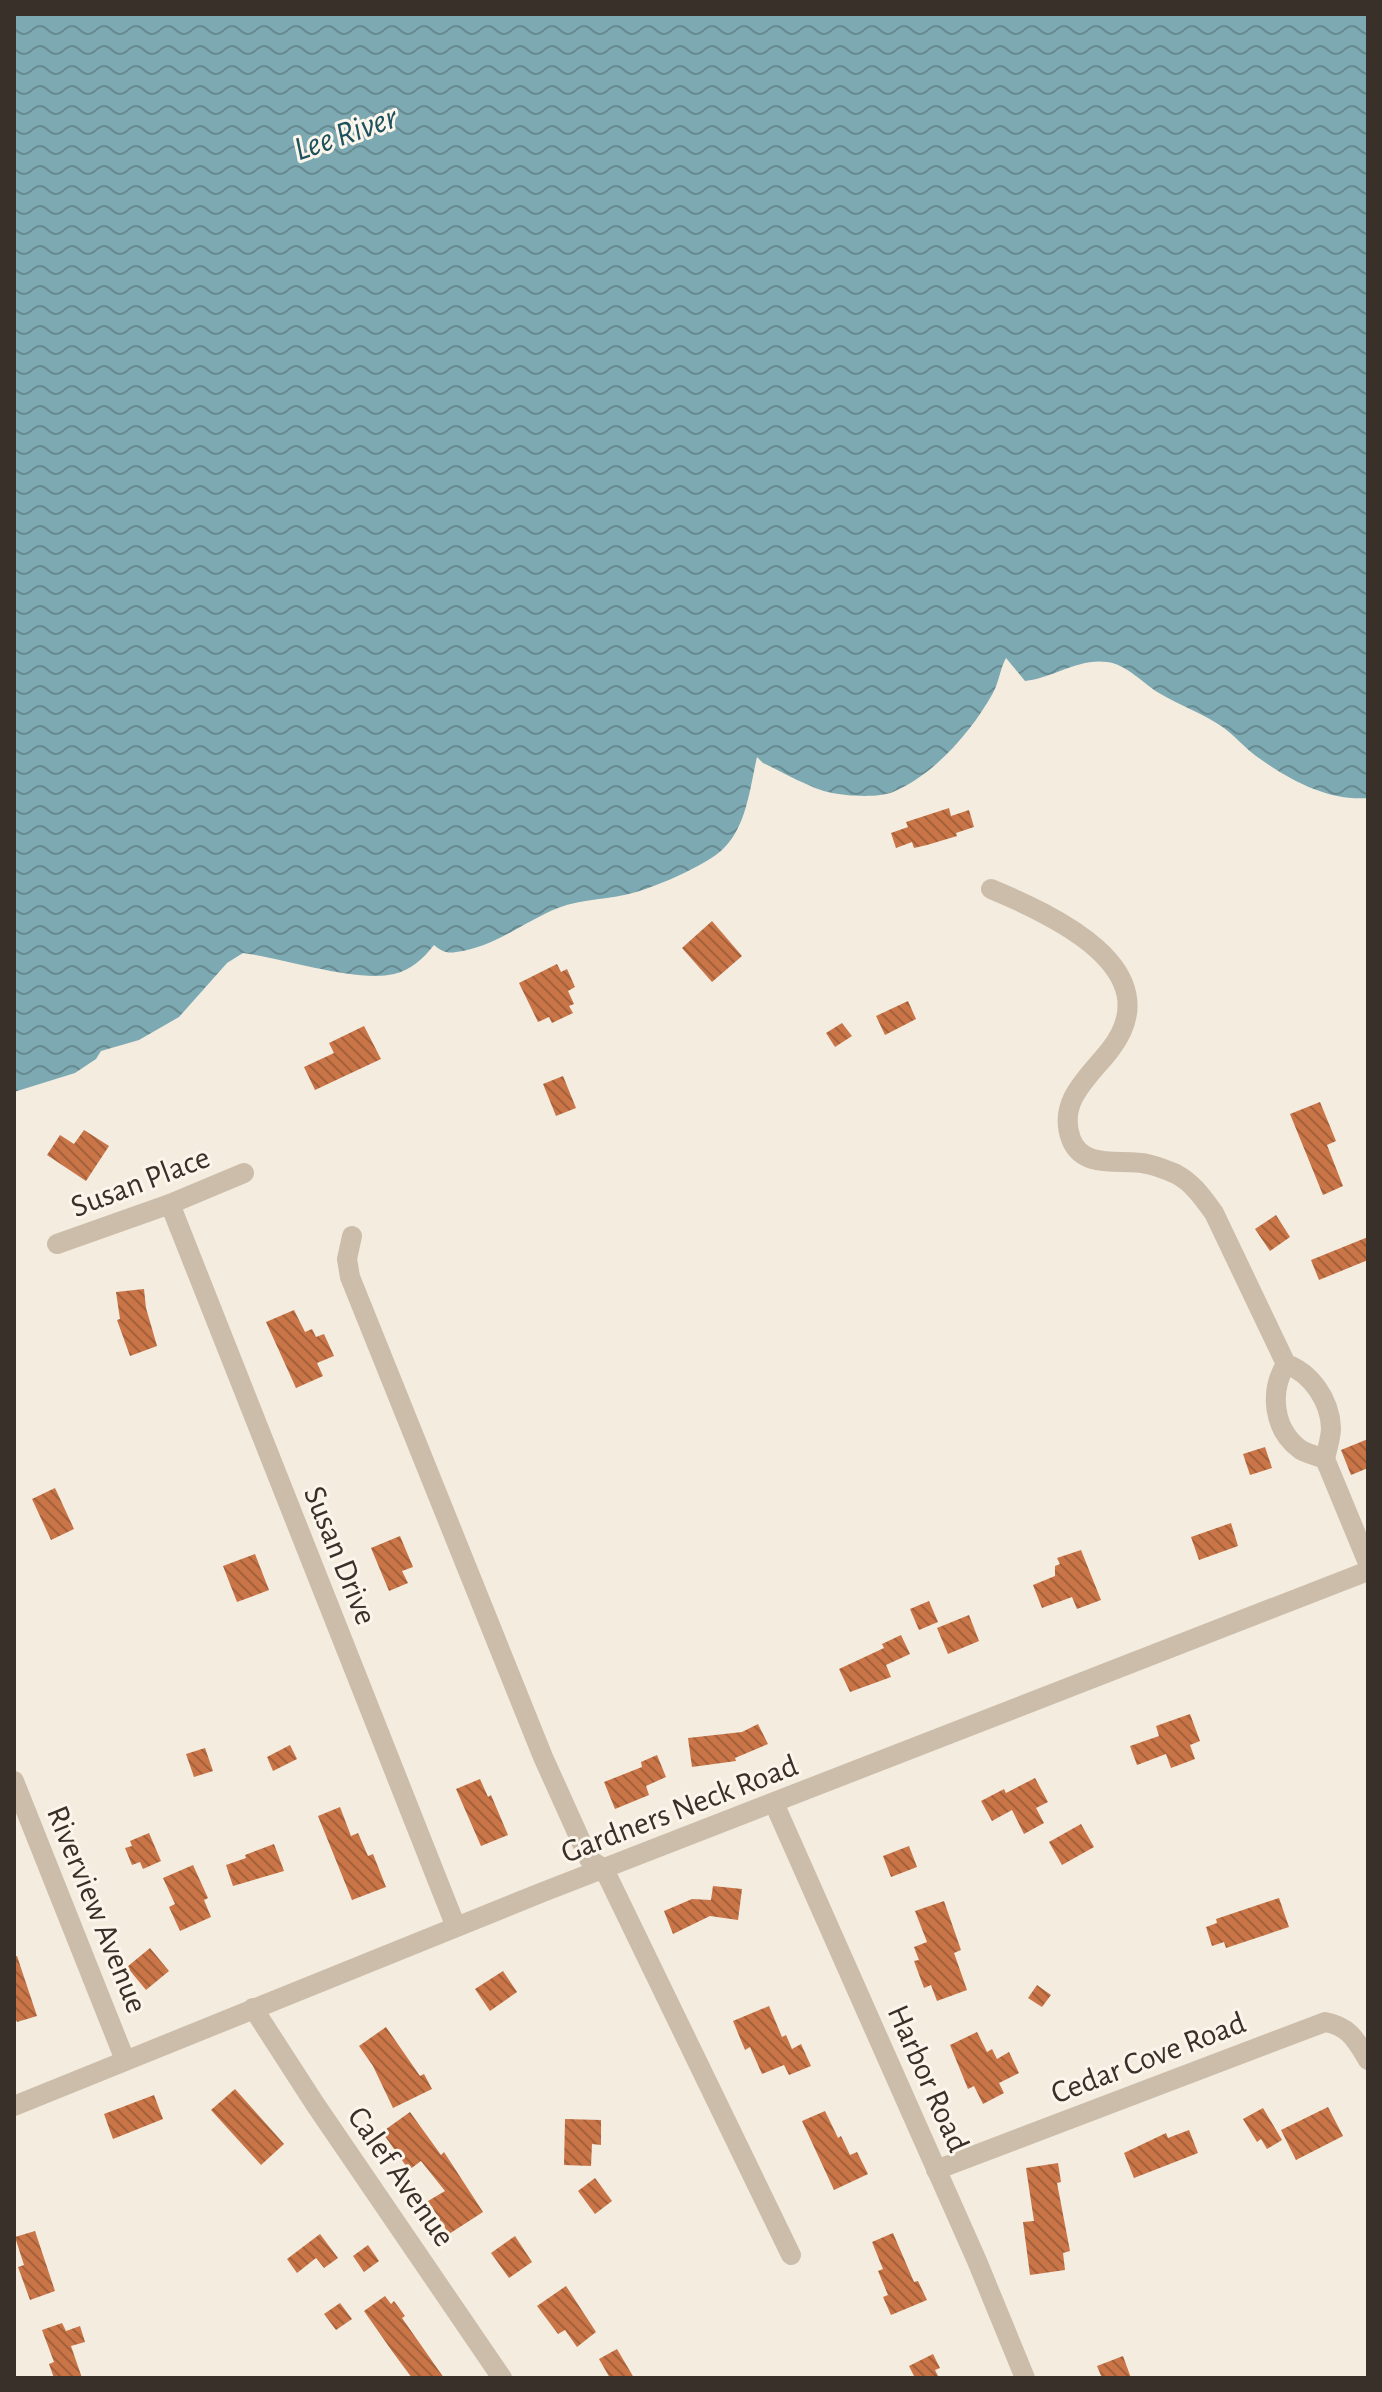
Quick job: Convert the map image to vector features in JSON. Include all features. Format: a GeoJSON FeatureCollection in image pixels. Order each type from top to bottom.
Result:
{"type":"FeatureCollection","features":[{"type":"Feature","properties":{"kind":"street"},"geometry":{"type":"LineString","coordinates":[[991,889],[1033,906],[1093,945],[1113,964],[1122,980],[1127,1000],[1126,1020],[1110,1050],[1073,1095],[1067,1113],[1072,1141],[1078,1150],[1095,1159],[1113,1164],[1145,1163],[1173,1173],[1186,1180],[1214,1213],[1286,1364],[1305,1373],[1320,1394],[1331,1429],[1325,1459],[1368,1563]]}},
{"type":"Feature","properties":{"kind":"street","name":"Susan Place"},"geometry":{"type":"LineString","coordinates":[[57,1244],[170,1204],[244,1173]]}},
{"type":"Feature","properties":{"kind":"street","name":"Susan Drive"},"geometry":{"type":"LineString","coordinates":[[170,1204],[456,1927]]}},
{"type":"Feature","properties":{"kind":"street"},"geometry":{"type":"LineString","coordinates":[[352,1236],[347,1259],[350,1277],[543,1757],[589,1859],[604,1869],[791,2255]]}},
{"type":"Feature","properties":{"kind":"street"},"geometry":{"type":"LineString","coordinates":[[1286,1364],[1275,1389],[1277,1416],[1286,1434],[1302,1450],[1325,1459]]}},
{"type":"Feature","properties":{"kind":"street","name":"Gardners Neck Road"},"geometry":{"type":"LineString","coordinates":[[14,2106],[456,1927],[1368,1571]]}},
{"type":"Feature","properties":{"kind":"street","name":"Riverview Avenue"},"geometry":{"type":"LineString","coordinates":[[14,1781],[125,2060]]}},
{"type":"Feature","properties":{"kind":"street","name":"Harbor Road"},"geometry":{"type":"LineString","coordinates":[[774,1803],[1025,2378]]}},
{"type":"Feature","properties":{"kind":"street","name":"Calef Avenue"},"geometry":{"type":"LineString","coordinates":[[253,2008],[502,2378]]}},
{"type":"Feature","properties":{"kind":"street","name":"Cedar Cove Road"},"geometry":{"type":"LineString","coordinates":[[936,2170],[1325,2022],[1339,2024],[1349,2030],[1368,2060]]}},
{"type":"Feature","properties":{"kind":"water","name":"Lee River"},"geometry":{"type":"Polygon","coordinates":[[[14,14],[1368,14],[1368,798],[1323,792],[1281,773],[1216,723],[1167,698],[1128,670],[1114,664],[1086,663],[1025,681],[1006,658],[993,693],[963,737],[923,775],[893,792],[862,796],[824,791],[763,763],[757,757],[746,805],[732,839],[707,861],[670,880],[626,895],[558,908],[496,940],[470,949],[453,953],[434,945],[416,963],[394,974],[341,973],[243,953],[227,963],[179,1017],[139,1040],[101,1051],[96,1059],[75,1073],[14,1092],[14,14]]]}},
{"type":"Feature","properties":{"kind":"building"},"geometry":{"type":"Polygon","coordinates":[[[949,808],[951,816],[969,810],[974,827],[927,845],[914,848],[912,842],[896,848],[891,833],[908,827],[906,822],[949,808]]]}},
{"type":"Feature","properties":{"kind":"building"},"geometry":{"type":"Polygon","coordinates":[[[712,921],[742,956],[712,982],[682,948],[712,921]]]}},
{"type":"Feature","properties":{"kind":"building"},"geometry":{"type":"Polygon","coordinates":[[[557,964],[561,972],[567,969],[575,987],[568,991],[574,1004],[569,1006],[573,1013],[552,1023],[549,1017],[538,1022],[519,983],[557,964]]]}},
{"type":"Feature","properties":{"kind":"building"},"geometry":{"type":"Polygon","coordinates":[[[908,1001],[916,1019],[885,1035],[876,1016],[908,1001]]]}},
{"type":"Feature","properties":{"kind":"building"},"geometry":{"type":"Polygon","coordinates":[[[842,1023],[852,1036],[835,1047],[826,1033],[842,1023]]]}},
{"type":"Feature","properties":{"kind":"building"},"geometry":{"type":"Polygon","coordinates":[[[364,1026],[381,1059],[315,1090],[304,1067],[334,1053],[329,1043],[364,1026]]]}},
{"type":"Feature","properties":{"kind":"building"},"geometry":{"type":"Polygon","coordinates":[[[563,1076],[576,1108],[556,1116],[543,1084],[563,1076]]]}},
{"type":"Feature","properties":{"kind":"building"},"geometry":{"type":"Polygon","coordinates":[[[1320,1102],[1336,1141],[1327,1145],[1343,1186],[1323,1195],[1290,1114],[1320,1102]]]}},
{"type":"Feature","properties":{"kind":"building"},"geometry":{"type":"Polygon","coordinates":[[[84,1130],[109,1146],[86,1181],[47,1155],[60,1135],[74,1144],[84,1130]]]}},
{"type":"Feature","properties":{"kind":"building"},"geometry":{"type":"Polygon","coordinates":[[[1276,1215],[1290,1237],[1270,1251],[1255,1229],[1276,1215]]]}},
{"type":"Feature","properties":{"kind":"building"},"geometry":{"type":"Polygon","coordinates":[[[1368,1237],[1368,1260],[1319,1280],[1311,1260],[1368,1237]]]}},
{"type":"Feature","properties":{"kind":"building"},"geometry":{"type":"Polygon","coordinates":[[[144,1289],[157,1346],[130,1356],[117,1320],[120,1319],[116,1292],[144,1289]]]}},
{"type":"Feature","properties":{"kind":"building"},"geometry":{"type":"Polygon","coordinates":[[[294,1310],[305,1332],[312,1329],[316,1337],[324,1334],[334,1356],[317,1363],[323,1376],[296,1388],[266,1322],[294,1310]]]}},
{"type":"Feature","properties":{"kind":"building"},"geometry":{"type":"Polygon","coordinates":[[[1368,1439],[1368,1468],[1351,1475],[1341,1450],[1368,1439]]]}},
{"type":"Feature","properties":{"kind":"building"},"geometry":{"type":"Polygon","coordinates":[[[1265,1447],[1272,1468],[1250,1475],[1243,1454],[1265,1447]]]}},
{"type":"Feature","properties":{"kind":"building"},"geometry":{"type":"Polygon","coordinates":[[[55,1488],[74,1529],[51,1540],[32,1499],[55,1488]]]}},
{"type":"Feature","properties":{"kind":"building"},"geometry":{"type":"Polygon","coordinates":[[[1231,1523],[1238,1546],[1199,1560],[1191,1537],[1231,1523]]]}},
{"type":"Feature","properties":{"kind":"building"},"geometry":{"type":"Polygon","coordinates":[[[400,1536],[413,1567],[402,1571],[408,1583],[389,1591],[371,1548],[400,1536]]]}},
{"type":"Feature","properties":{"kind":"building"},"geometry":{"type":"Polygon","coordinates":[[[1081,1550],[1101,1600],[1077,1609],[1072,1597],[1042,1608],[1033,1585],[1055,1576],[1055,1566],[1060,1564],[1057,1558],[1081,1550]]]}},
{"type":"Feature","properties":{"kind":"building"},"geometry":{"type":"Polygon","coordinates":[[[255,1554],[269,1590],[237,1602],[223,1566],[255,1554]]]}},
{"type":"Feature","properties":{"kind":"building"},"geometry":{"type":"Polygon","coordinates":[[[929,1601],[938,1622],[919,1630],[910,1609],[929,1601]]]}},
{"type":"Feature","properties":{"kind":"building"},"geometry":{"type":"Polygon","coordinates":[[[969,1615],[979,1641],[948,1654],[937,1628],[969,1615]]]}},
{"type":"Feature","properties":{"kind":"building"},"geometry":{"type":"Polygon","coordinates":[[[901,1635],[910,1654],[886,1665],[891,1677],[850,1692],[839,1669],[884,1648],[882,1644],[901,1635]]]}},
{"type":"Feature","properties":{"kind":"building"},"geometry":{"type":"Polygon","coordinates":[[[1190,1714],[1200,1741],[1190,1745],[1195,1759],[1171,1768],[1166,1754],[1137,1765],[1130,1746],[1159,1736],[1156,1726],[1190,1714]]]}},
{"type":"Feature","properties":{"kind":"building"},"geometry":{"type":"Polygon","coordinates":[[[758,1724],[768,1744],[735,1758],[736,1761],[692,1767],[688,1738],[742,1732],[758,1724]]]}},
{"type":"Feature","properties":{"kind":"building"},"geometry":{"type":"Polygon","coordinates":[[[290,1745],[297,1759],[273,1771],[267,1757],[290,1745]]]}},
{"type":"Feature","properties":{"kind":"building"},"geometry":{"type":"Polygon","coordinates":[[[205,1748],[213,1771],[194,1777],[186,1754],[205,1748]]]}},
{"type":"Feature","properties":{"kind":"building"},"geometry":{"type":"Polygon","coordinates":[[[657,1755],[666,1777],[646,1786],[649,1795],[615,1809],[604,1782],[642,1767],[641,1762],[657,1755]]]}},
{"type":"Feature","properties":{"kind":"building"},"geometry":{"type":"Polygon","coordinates":[[[1035,1778],[1048,1802],[1036,1808],[1044,1823],[1024,1834],[1012,1810],[992,1821],[981,1801],[1004,1789],[1006,1793],[1035,1778]]]}},
{"type":"Feature","properties":{"kind":"building"},"geometry":{"type":"Polygon","coordinates":[[[480,1779],[488,1797],[491,1795],[508,1835],[481,1846],[456,1789],[480,1779]]]}},
{"type":"Feature","properties":{"kind":"building"},"geometry":{"type":"Polygon","coordinates":[[[340,1807],[351,1836],[358,1833],[368,1856],[373,1854],[386,1887],[352,1900],[318,1816],[340,1807]]]}},
{"type":"Feature","properties":{"kind":"building"},"geometry":{"type":"Polygon","coordinates":[[[1081,1824],[1094,1847],[1062,1865],[1049,1842],[1081,1824]]]}},
{"type":"Feature","properties":{"kind":"building"},"geometry":{"type":"Polygon","coordinates":[[[149,1833],[161,1861],[143,1869],[140,1862],[132,1865],[125,1848],[132,1846],[130,1841],[149,1833]]]}},
{"type":"Feature","properties":{"kind":"building"},"geometry":{"type":"Polygon","coordinates":[[[274,1844],[284,1871],[233,1886],[226,1865],[274,1844]]]}},
{"type":"Feature","properties":{"kind":"building"},"geometry":{"type":"Polygon","coordinates":[[[909,1846],[917,1867],[891,1877],[883,1856],[909,1846]]]}},
{"type":"Feature","properties":{"kind":"building"},"geometry":{"type":"Polygon","coordinates":[[[193,1865],[208,1898],[204,1900],[211,1917],[180,1931],[169,1907],[175,1904],[163,1878],[193,1865]]]}},
{"type":"Feature","properties":{"kind":"building"},"geometry":{"type":"Polygon","coordinates":[[[713,1886],[742,1889],[738,1920],[710,1916],[673,1934],[664,1911],[692,1899],[711,1900],[713,1886]]]}},
{"type":"Feature","properties":{"kind":"building"},"geometry":{"type":"Polygon","coordinates":[[[1279,1898],[1289,1927],[1226,1948],[1224,1942],[1212,1946],[1206,1927],[1217,1923],[1216,1919],[1279,1898]]]}},
{"type":"Feature","properties":{"kind":"building"},"geometry":{"type":"Polygon","coordinates":[[[944,1901],[961,1950],[954,1953],[967,1990],[937,2001],[931,1985],[924,1988],[914,1961],[919,1960],[914,1947],[927,1942],[915,1911],[944,1901]]]}},
{"type":"Feature","properties":{"kind":"building"},"geometry":{"type":"Polygon","coordinates":[[[150,1948],[169,1971],[146,1990],[127,1967],[150,1948]]]}},
{"type":"Feature","properties":{"kind":"building"},"geometry":{"type":"Polygon","coordinates":[[[14,1956],[17,1956],[37,2016],[17,2022],[14,2014],[14,1956]]]}},
{"type":"Feature","properties":{"kind":"building"},"geometry":{"type":"Polygon","coordinates":[[[503,1971],[517,1992],[490,2011],[475,1989],[503,1971]]]}},
{"type":"Feature","properties":{"kind":"building"},"geometry":{"type":"Polygon","coordinates":[[[1037,1985],[1051,1995],[1042,2007],[1028,1998],[1037,1985]]]}},
{"type":"Feature","properties":{"kind":"building"},"geometry":{"type":"Polygon","coordinates":[[[769,2006],[782,2037],[786,2035],[792,2049],[801,2044],[811,2066],[789,2075],[784,2065],[762,2074],[750,2047],[745,2050],[733,2021],[769,2006]]]}},
{"type":"Feature","properties":{"kind":"building"},"geometry":{"type":"Polygon","coordinates":[[[386,2027],[420,2076],[424,2074],[432,2089],[393,2108],[373,2066],[359,2046],[386,2027]]]}},
{"type":"Feature","properties":{"kind":"building"},"geometry":{"type":"Polygon","coordinates":[[[977,2032],[987,2052],[992,2049],[997,2059],[1009,2052],[1019,2073],[999,2083],[1004,2093],[983,2104],[974,2086],[968,2089],[950,2045],[977,2032]]]}},
{"type":"Feature","properties":{"kind":"building"},"geometry":{"type":"Polygon","coordinates":[[[235,2089],[284,2144],[261,2165],[211,2110],[235,2089]]]}},
{"type":"Feature","properties":{"kind":"building"},"geometry":{"type":"Polygon","coordinates":[[[154,2095],[163,2119],[113,2139],[104,2114],[154,2095]]]}},
{"type":"Feature","properties":{"kind":"building"},"geometry":{"type":"Polygon","coordinates":[[[1328,2107],[1343,2136],[1296,2160],[1281,2130],[1328,2107]]]}},
{"type":"Feature","properties":{"kind":"building"},"geometry":{"type":"Polygon","coordinates":[[[1263,2108],[1282,2140],[1267,2149],[1261,2139],[1257,2142],[1243,2119],[1263,2108]]]}},
{"type":"Feature","properties":{"kind":"building"},"geometry":{"type":"Polygon","coordinates":[[[825,2111],[838,2138],[841,2136],[850,2155],[857,2152],[868,2174],[834,2190],[802,2121],[825,2111]]]}},
{"type":"Feature","properties":{"kind":"building"},"geometry":{"type":"Polygon","coordinates":[[[410,2112],[441,2155],[444,2152],[483,2212],[449,2234],[428,2201],[445,2191],[421,2161],[409,2170],[382,2132],[410,2112]]]}},
{"type":"Feature","properties":{"kind":"building"},"geometry":{"type":"Polygon","coordinates":[[[565,2119],[601,2120],[601,2145],[592,2144],[591,2166],[564,2165],[565,2119]]]}},
{"type":"Feature","properties":{"kind":"building"},"geometry":{"type":"Polygon","coordinates":[[[1189,2130],[1198,2153],[1134,2178],[1124,2153],[1166,2133],[1168,2138],[1189,2130]]]}},
{"type":"Feature","properties":{"kind":"building"},"geometry":{"type":"Polygon","coordinates":[[[1058,2163],[1061,2182],[1057,2183],[1070,2251],[1063,2253],[1065,2270],[1030,2275],[1023,2222],[1034,2221],[1026,2168],[1058,2163]]]}},
{"type":"Feature","properties":{"kind":"building"},"geometry":{"type":"Polygon","coordinates":[[[595,2178],[612,2201],[595,2214],[578,2191],[595,2178]]]}},
{"type":"Feature","properties":{"kind":"building"},"geometry":{"type":"Polygon","coordinates":[[[35,2231],[55,2291],[30,2300],[18,2267],[24,2265],[15,2237],[35,2231]]]}},
{"type":"Feature","properties":{"kind":"building"},"geometry":{"type":"Polygon","coordinates":[[[893,2233],[914,2282],[918,2281],[927,2300],[891,2315],[883,2297],[888,2295],[878,2271],[883,2269],[872,2242],[893,2233]]]}},
{"type":"Feature","properties":{"kind":"building"},"geometry":{"type":"Polygon","coordinates":[[[320,2234],[338,2258],[324,2268],[316,2258],[297,2273],[287,2259],[320,2234]]]}},
{"type":"Feature","properties":{"kind":"building"},"geometry":{"type":"Polygon","coordinates":[[[515,2236],[532,2262],[509,2278],[491,2253],[515,2236]]]}},
{"type":"Feature","properties":{"kind":"building"},"geometry":{"type":"Polygon","coordinates":[[[368,2245],[379,2261],[364,2272],[353,2256],[368,2245]]]}},
{"type":"Feature","properties":{"kind":"building"},"geometry":{"type":"Polygon","coordinates":[[[566,2286],[596,2332],[577,2347],[565,2330],[558,2334],[537,2306],[566,2286]]]}},
{"type":"Feature","properties":{"kind":"building"},"geometry":{"type":"Polygon","coordinates":[[[385,2296],[391,2304],[394,2301],[405,2316],[402,2318],[444,2378],[412,2378],[392,2351],[364,2311],[385,2296]]]}},
{"type":"Feature","properties":{"kind":"building"},"geometry":{"type":"Polygon","coordinates":[[[340,2303],[352,2319],[336,2330],[324,2314],[340,2303]]]}},
{"type":"Feature","properties":{"kind":"building"},"geometry":{"type":"Polygon","coordinates":[[[62,2323],[66,2331],[80,2326],[85,2342],[71,2346],[82,2378],[54,2378],[49,2364],[54,2362],[42,2330],[62,2323]]]}},
{"type":"Feature","properties":{"kind":"building"},"geometry":{"type":"Polygon","coordinates":[[[617,2349],[634,2378],[610,2378],[599,2359],[617,2349]]]}},
{"type":"Feature","properties":{"kind":"building"},"geometry":{"type":"Polygon","coordinates":[[[933,2354],[940,2368],[935,2370],[939,2378],[915,2378],[909,2366],[933,2354]]]}},
{"type":"Feature","properties":{"kind":"building"},"geometry":{"type":"Polygon","coordinates":[[[1123,2356],[1131,2378],[1102,2378],[1097,2366],[1123,2356]]]}}]}
